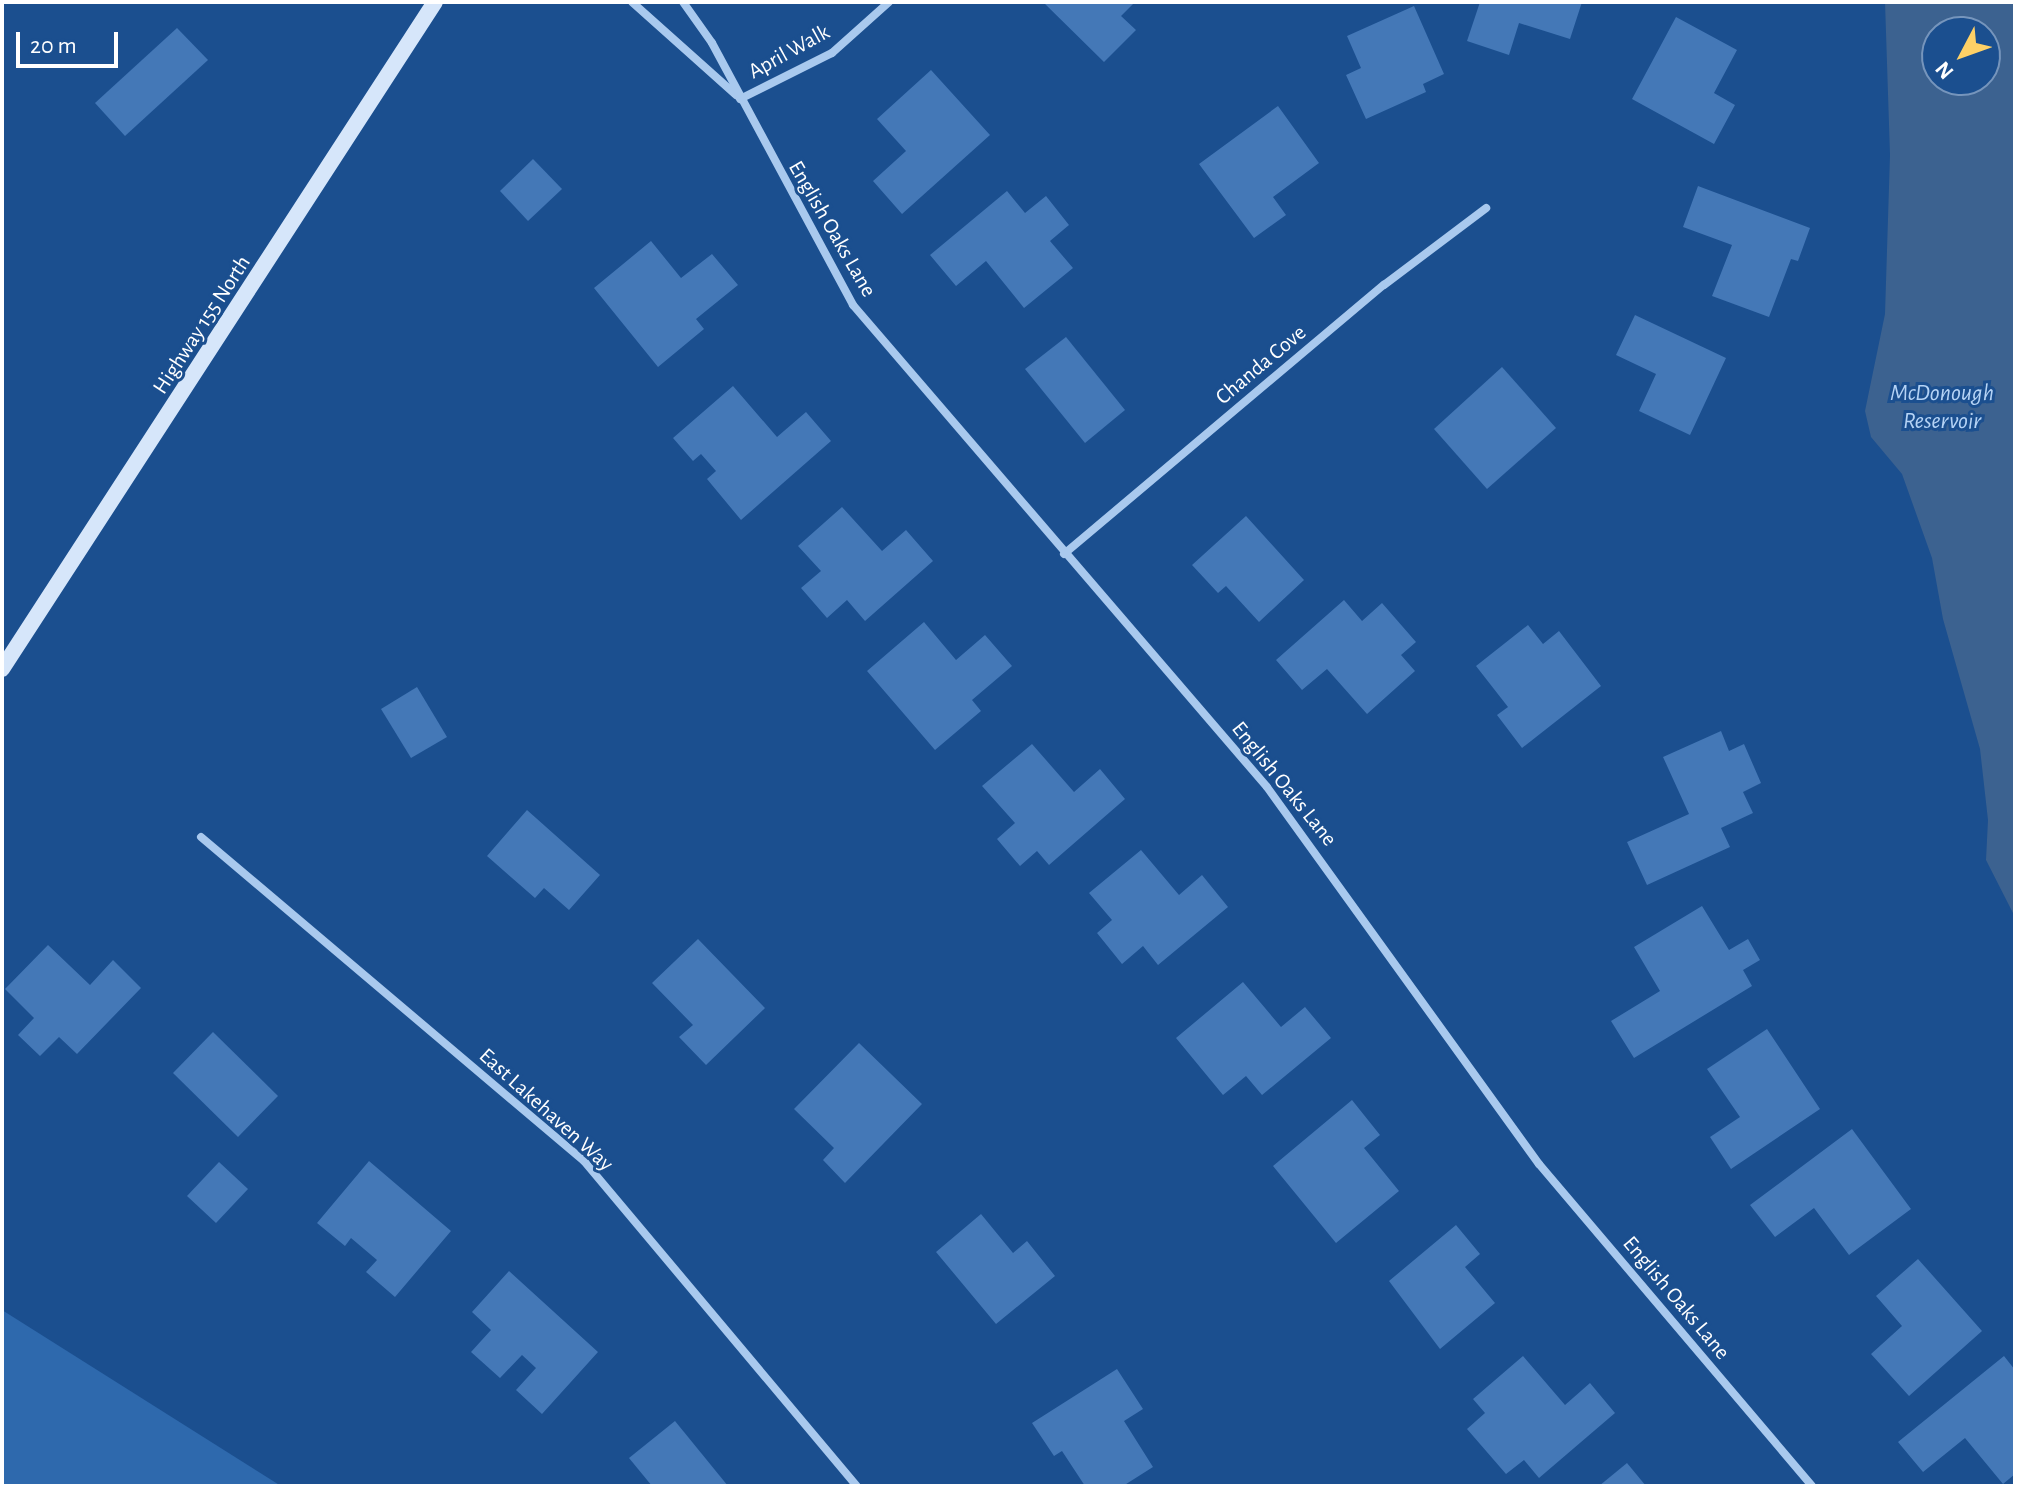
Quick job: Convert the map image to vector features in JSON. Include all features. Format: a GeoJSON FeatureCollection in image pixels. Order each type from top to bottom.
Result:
{"type":"FeatureCollection","features":[{"type":"Feature","properties":{"kind":"main road","name":"Highway 155 North"},"geometry":{"type":"LineString","coordinates":[[2,669],[435,2]]}},
{"type":"Feature","properties":{"kind":"street","name":"English Oaks Lane"},"geometry":{"type":"LineString","coordinates":[[632,2],[740,99]]}},
{"type":"Feature","properties":{"kind":"street","name":"English Oaks Lane"},"geometry":{"type":"LineString","coordinates":[[683,2],[740,99],[845,294],[1300,827],[1539,1164],[1812,1486]]}},
{"type":"Feature","properties":{"kind":"street","name":"April Walk"},"geometry":{"type":"LineString","coordinates":[[740,99],[832,53],[889,2]]}},
{"type":"Feature","properties":{"kind":"street","name":"Chanda Cove"},"geometry":{"type":"LineString","coordinates":[[1064,554],[1384,285],[1486,208]]}},
{"type":"Feature","properties":{"kind":"street","name":"East Lakehaven Way"},"geometry":{"type":"LineString","coordinates":[[201,837],[584,1161],[857,1486]]}},
{"type":"Feature","properties":{"kind":"shaded area"},"geometry":{"type":"Polygon","coordinates":[[[2,1310],[281,1486],[2,1486],[2,1310]]]}},
{"type":"Feature","properties":{"kind":"water","name":"McDonough Reservoir"},"geometry":{"type":"Polygon","coordinates":[[[1885,2],[2015,2],[2015,917],[1986,860],[1988,820],[1980,749],[1943,619],[1932,558],[1902,474],[1871,437],[1865,411],[1885,314],[1890,155],[1885,2]]]}},
{"type":"Feature","properties":{"kind":"building"},"geometry":{"type":"Polygon","coordinates":[[[1043,2],[1135,2],[1121,16],[1136,30],[1104,62],[1043,2]]]}},
{"type":"Feature","properties":{"kind":"building"},"geometry":{"type":"Polygon","coordinates":[[[1480,2],[1582,2],[1570,39],[1519,23],[1509,55],[1467,41],[1480,2]]]}},
{"type":"Feature","properties":{"kind":"building"},"geometry":{"type":"Polygon","coordinates":[[[1414,6],[1444,74],[1423,84],[1426,92],[1366,119],[1346,75],[1361,68],[1347,36],[1414,6]]]}},
{"type":"Feature","properties":{"kind":"building"},"geometry":{"type":"Polygon","coordinates":[[[1676,17],[1737,50],[1714,93],[1735,105],[1714,144],[1632,99],[1676,17]]]}},
{"type":"Feature","properties":{"kind":"building"},"geometry":{"type":"Polygon","coordinates":[[[177,28],[208,60],[125,136],[95,103],[177,28]]]}},
{"type":"Feature","properties":{"kind":"building"},"geometry":{"type":"Polygon","coordinates":[[[931,70],[990,135],[902,214],[873,181],[906,151],[877,119],[931,70]]]}},
{"type":"Feature","properties":{"kind":"building"},"geometry":{"type":"Polygon","coordinates":[[[1278,106],[1319,163],[1273,197],[1286,215],[1254,238],[1199,164],[1278,106]]]}},
{"type":"Feature","properties":{"kind":"building"},"geometry":{"type":"Polygon","coordinates":[[[533,159],[562,189],[528,221],[500,191],[533,159]]]}},
{"type":"Feature","properties":{"kind":"building"},"geometry":{"type":"Polygon","coordinates":[[[1698,186],[1810,228],[1798,261],[1791,259],[1769,317],[1712,296],[1732,245],[1683,227],[1698,186]]]}},
{"type":"Feature","properties":{"kind":"building"},"geometry":{"type":"Polygon","coordinates":[[[1007,191],[1025,213],[1046,196],[1069,225],[1050,241],[1073,268],[1024,308],[986,261],[956,286],[930,255],[1007,191]]]}},
{"type":"Feature","properties":{"kind":"building"},"geometry":{"type":"Polygon","coordinates":[[[651,241],[681,278],[712,254],[738,285],[696,319],[704,329],[658,367],[594,288],[651,241]]]}},
{"type":"Feature","properties":{"kind":"building"},"geometry":{"type":"Polygon","coordinates":[[[1635,315],[1726,358],[1690,435],[1639,411],[1656,374],[1616,355],[1635,315]]]}},
{"type":"Feature","properties":{"kind":"building"},"geometry":{"type":"Polygon","coordinates":[[[1066,337],[1125,410],[1085,443],[1025,369],[1066,337]]]}},
{"type":"Feature","properties":{"kind":"building"},"geometry":{"type":"Polygon","coordinates":[[[1502,367],[1556,428],[1487,489],[1434,429],[1502,367]]]}},
{"type":"Feature","properties":{"kind":"building"},"geometry":{"type":"Polygon","coordinates":[[[733,386],[777,437],[806,412],[831,441],[741,520],[707,479],[716,471],[701,454],[693,461],[673,438],[733,386]]]}},
{"type":"Feature","properties":{"kind":"building"},"geometry":{"type":"Polygon","coordinates":[[[842,507],[882,551],[906,530],[933,561],[865,621],[847,600],[827,618],[801,588],[821,571],[798,546],[842,507]]]}},
{"type":"Feature","properties":{"kind":"building"},"geometry":{"type":"Polygon","coordinates":[[[1246,516],[1304,580],[1259,622],[1226,586],[1218,593],[1192,565],[1246,516]]]}},
{"type":"Feature","properties":{"kind":"building"},"geometry":{"type":"Polygon","coordinates":[[[1344,600],[1362,621],[1382,603],[1416,642],[1401,655],[1415,671],[1367,714],[1327,669],[1302,690],[1276,660],[1344,600]]]}},
{"type":"Feature","properties":{"kind":"building"},"geometry":{"type":"Polygon","coordinates":[[[924,622],[956,660],[985,635],[1012,666],[972,700],[981,711],[935,750],[867,671],[924,622]]]}},
{"type":"Feature","properties":{"kind":"building"},"geometry":{"type":"Polygon","coordinates":[[[1528,625],[1543,644],[1559,631],[1601,686],[1522,748],[1497,715],[1508,707],[1476,666],[1528,625]]]}},
{"type":"Feature","properties":{"kind":"building"},"geometry":{"type":"Polygon","coordinates":[[[417,687],[447,737],[411,758],[381,709],[417,687]]]}},
{"type":"Feature","properties":{"kind":"building"},"geometry":{"type":"Polygon","coordinates":[[[1721,731],[1729,751],[1744,744],[1761,783],[1743,792],[1753,813],[1721,828],[1730,847],[1647,885],[1627,842],[1689,814],[1663,757],[1721,731]]]}},
{"type":"Feature","properties":{"kind":"building"},"geometry":{"type":"Polygon","coordinates":[[[1032,744],[1074,792],[1100,769],[1125,799],[1049,865],[1037,851],[1020,866],[997,839],[1015,823],[982,786],[1032,744]]]}},
{"type":"Feature","properties":{"kind":"building"},"geometry":{"type":"Polygon","coordinates":[[[527,810],[600,875],[569,910],[544,888],[535,898],[487,856],[527,810]]]}},
{"type":"Feature","properties":{"kind":"building"},"geometry":{"type":"Polygon","coordinates":[[[1141,850],[1179,895],[1202,875],[1228,907],[1158,965],[1143,946],[1122,964],[1097,933],[1112,920],[1089,893],[1141,850]]]}},
{"type":"Feature","properties":{"kind":"building"},"geometry":{"type":"Polygon","coordinates":[[[1702,906],[1729,950],[1748,939],[1760,960],[1743,970],[1752,986],[1634,1058],[1611,1021],[1660,991],[1634,947],[1702,906]]]}},
{"type":"Feature","properties":{"kind":"building"},"geometry":{"type":"Polygon","coordinates":[[[698,939],[765,1008],[706,1065],[679,1037],[693,1025],[652,983],[698,939]]]}},
{"type":"Feature","properties":{"kind":"building"},"geometry":{"type":"Polygon","coordinates":[[[48,945],[90,985],[113,960],[141,988],[77,1054],[59,1037],[40,1056],[18,1035],[34,1018],[5,989],[48,945]]]}},
{"type":"Feature","properties":{"kind":"building"},"geometry":{"type":"Polygon","coordinates":[[[1243,982],[1281,1027],[1305,1007],[1331,1038],[1262,1095],[1246,1076],[1223,1095],[1176,1038],[1243,982]]]}},
{"type":"Feature","properties":{"kind":"building"},"geometry":{"type":"Polygon","coordinates":[[[1767,1029],[1820,1109],[1731,1169],[1710,1137],[1740,1117],[1707,1069],[1767,1029]]]}},
{"type":"Feature","properties":{"kind":"building"},"geometry":{"type":"Polygon","coordinates":[[[213,1032],[278,1096],[238,1137],[173,1073],[213,1032]]]}},
{"type":"Feature","properties":{"kind":"building"},"geometry":{"type":"Polygon","coordinates":[[[859,1043],[922,1104],[845,1183],[823,1160],[834,1148],[794,1109],[859,1043]]]}},
{"type":"Feature","properties":{"kind":"building"},"geometry":{"type":"Polygon","coordinates":[[[1352,1100],[1380,1135],[1364,1148],[1399,1191],[1336,1243],[1273,1166],[1352,1100]]]}},
{"type":"Feature","properties":{"kind":"building"},"geometry":{"type":"Polygon","coordinates":[[[1852,1129],[1911,1209],[1849,1255],[1814,1208],[1775,1237],[1750,1205],[1852,1129]]]}},
{"type":"Feature","properties":{"kind":"building"},"geometry":{"type":"Polygon","coordinates":[[[369,1161],[451,1231],[395,1297],[366,1272],[377,1260],[351,1238],[345,1246],[317,1223],[369,1161]]]}},
{"type":"Feature","properties":{"kind":"building"},"geometry":{"type":"Polygon","coordinates":[[[219,1162],[248,1189],[216,1223],[187,1196],[219,1162]]]}},
{"type":"Feature","properties":{"kind":"building"},"geometry":{"type":"Polygon","coordinates":[[[981,1214],[1013,1253],[1027,1241],[1055,1276],[996,1324],[936,1252],[981,1214]]]}},
{"type":"Feature","properties":{"kind":"building"},"geometry":{"type":"Polygon","coordinates":[[[1456,1225],[1480,1254],[1465,1267],[1495,1303],[1440,1349],[1389,1281],[1456,1225]]]}},
{"type":"Feature","properties":{"kind":"building"},"geometry":{"type":"Polygon","coordinates":[[[1918,1259],[1982,1331],[1909,1396],[1871,1354],[1902,1326],[1876,1296],[1918,1259]]]}},
{"type":"Feature","properties":{"kind":"building"},"geometry":{"type":"Polygon","coordinates":[[[509,1271],[598,1352],[542,1414],[516,1390],[536,1368],[522,1355],[500,1378],[471,1352],[491,1330],[472,1312],[509,1271]]]}},
{"type":"Feature","properties":{"kind":"building"},"geometry":{"type":"Polygon","coordinates":[[[1523,1356],[1565,1405],[1590,1383],[1615,1413],[1539,1478],[1524,1460],[1506,1474],[1467,1429],[1485,1413],[1473,1399],[1523,1356]]]}},
{"type":"Feature","properties":{"kind":"building"},"geometry":{"type":"Polygon","coordinates":[[[2004,1356],[2015,1370],[2015,1474],[2003,1484],[1965,1438],[1923,1472],[1898,1442],[2004,1356]]]}},
{"type":"Feature","properties":{"kind":"building"},"geometry":{"type":"Polygon","coordinates":[[[1117,1369],[1143,1409],[1124,1421],[1153,1467],[1123,1486],[1085,1486],[1062,1451],[1054,1456],[1032,1423],[1117,1369]]]}},
{"type":"Feature","properties":{"kind":"building"},"geometry":{"type":"Polygon","coordinates":[[[675,1421],[728,1486],[652,1486],[629,1458],[675,1421]]]}},
{"type":"Feature","properties":{"kind":"building"},"geometry":{"type":"Polygon","coordinates":[[[1627,1463],[1646,1486],[1599,1486],[1627,1463]]]}}]}
